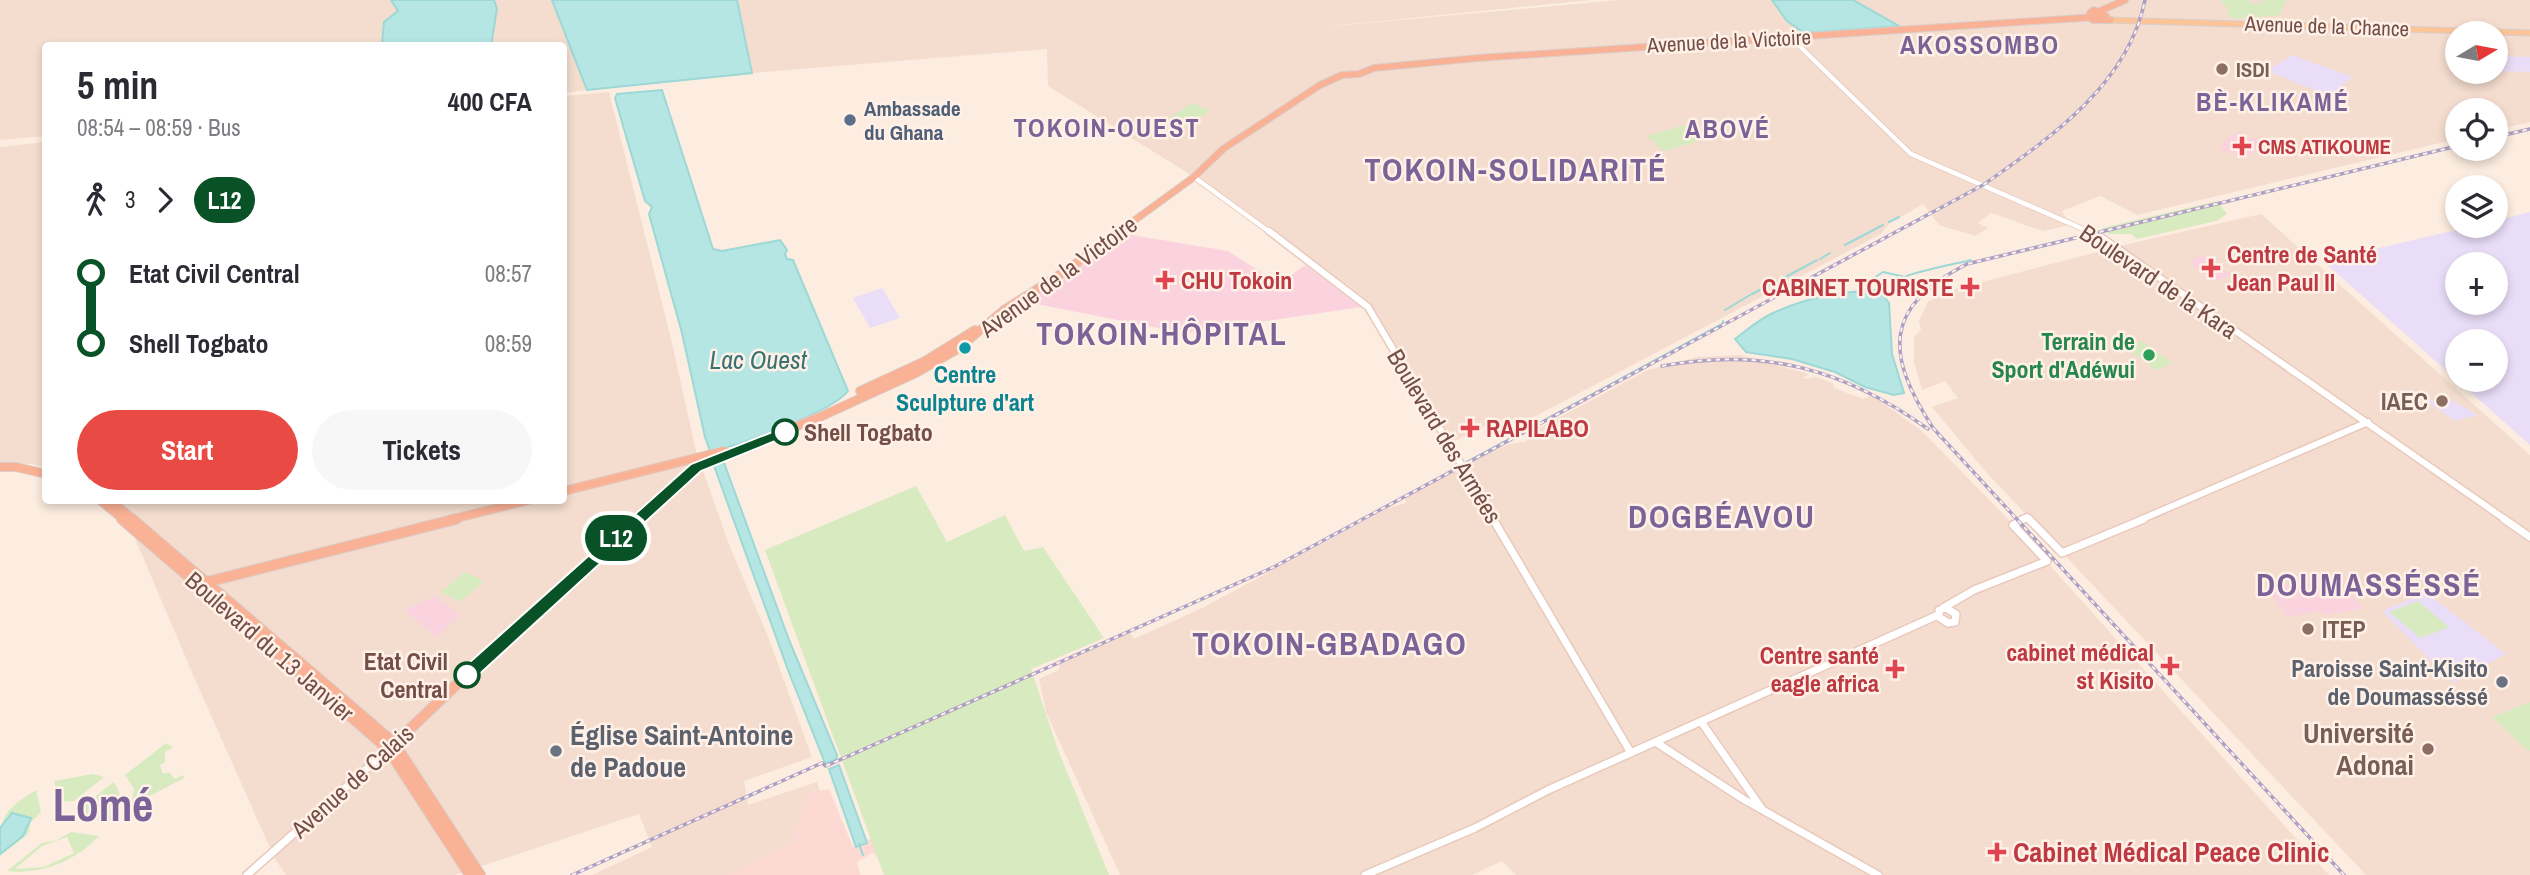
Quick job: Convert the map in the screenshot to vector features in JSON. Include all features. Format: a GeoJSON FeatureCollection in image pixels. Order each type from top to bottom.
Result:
{"type":"FeatureCollection","features":[{"type":"Feature","properties":{"kind":"highway"},"geometry":{"type":"LineString","coordinates":[[2098,14],[2117,0]]}},
{"type":"Feature","properties":{"kind":"highway"},"geometry":{"type":"LineString","coordinates":[[2098,14],[2126,0]]}},
{"type":"Feature","properties":{"kind":"highway","name":"Avenue de la Victoire"},"geometry":{"type":"LineString","coordinates":[[1792,37],[2098,14]]}},
{"type":"Feature","properties":{"kind":"highway","name":"Avenue de la Victoire"},"geometry":{"type":"LineString","coordinates":[[745,446],[928,366],[958,349],[1004,310],[1193,176],[1223,149],[1302,96],[1327,82],[1356,71],[1396,65],[1603,48],[2069,20],[2098,14]]}},
{"type":"Feature","properties":{"kind":"highway"},"geometry":{"type":"LineString","coordinates":[[2069,20],[2111,20]]}},
{"type":"Feature","properties":{"kind":"highway","name":"Avenue de la Victoire"},"geometry":{"type":"LineString","coordinates":[[745,446],[925,362],[979,327],[1005,306],[1017,302]]}},
{"type":"Feature","properties":{"kind":"highway","name":"Avenue de Calais"},"geometry":{"type":"LineString","coordinates":[[391,747],[501,642],[696,467],[710,458],[745,446]]}},
{"type":"Feature","properties":{"kind":"highway"},"geometry":{"type":"LineString","coordinates":[[567,490],[710,458]]}},
{"type":"Feature","properties":{"kind":"highway"},"geometry":{"type":"LineString","coordinates":[[0,465],[17,463],[42,467]]}},
{"type":"Feature","properties":{"kind":"highway"},"geometry":{"type":"LineString","coordinates":[[0,465],[42,473]]}},
{"type":"Feature","properties":{"kind":"highway","name":"Boulevard du 13 Janvier"},"geometry":{"type":"LineString","coordinates":[[105,504],[391,747],[480,875]]}},
{"type":"Feature","properties":{"kind":"highway","name":"Boulevard du 13 Janvier"},"geometry":{"type":"LineString","coordinates":[[114,504],[201,583]]}},
{"type":"Feature","properties":{"kind":"highway"},"geometry":{"type":"LineString","coordinates":[[201,583],[513,504]]}},
{"type":"Feature","properties":{"kind":"highway","name":"Boulevard du 13 Janvier"},"geometry":{"type":"LineString","coordinates":[[391,747],[470,875]]}},
{"type":"Feature","properties":{"kind":"main road","name":"Avenue de la Chance"},"geometry":{"type":"LineString","coordinates":[[2098,14],[2123,20]]}},
{"type":"Feature","properties":{"kind":"main road","name":"Avenue de la Chance"},"geometry":{"type":"LineString","coordinates":[[2098,14],[2111,20],[2530,33]]}},
{"type":"Feature","properties":{"kind":"main road","name":"Boulevard de la Kara"},"geometry":{"type":"LineString","coordinates":[[1792,37],[1911,154],[2091,230],[2530,535]]}},
{"type":"Feature","properties":{"kind":"main road","name":"Boulevard des Armées"},"geometry":{"type":"LineString","coordinates":[[1193,176],[1333,278],[1368,307],[1631,753]]}},
{"type":"Feature","properties":{"kind":"main road"},"geometry":{"type":"LineString","coordinates":[[1941,618],[1938,611],[1946,603],[2047,561],[2013,525],[2027,517],[2062,553],[2272,466],[2368,422]]}},
{"type":"Feature","properties":{"kind":"main road"},"geometry":{"type":"LineString","coordinates":[[1365,875],[1475,828],[1534,797],[1702,723],[1846,655],[1929,621],[1941,618],[1955,622],[1958,619],[1952,607],[1953,600]]}},
{"type":"Feature","properties":{"kind":"main road"},"geometry":{"type":"LineString","coordinates":[[1943,608],[1954,612]]}},
{"type":"Feature","properties":{"kind":"main road"},"geometry":{"type":"LineString","coordinates":[[1702,723],[1763,811]]}},
{"type":"Feature","properties":{"kind":"main road"},"geometry":{"type":"LineString","coordinates":[[1657,743],[1763,811],[1878,875]]}},
{"type":"Feature","properties":{"kind":"main road","name":"Avenue de Calais"},"geometry":{"type":"LineString","coordinates":[[247,875],[391,747]]}},
{"type":"Feature","properties":{"kind":"shaded area"},"geometry":{"type":"Polygon","coordinates":[[[0,0],[391,0],[398,11],[384,22],[382,42],[42,42],[42,136],[0,140],[0,0]]]}},
{"type":"Feature","properties":{"kind":"shaded area"},"geometry":{"type":"Polygon","coordinates":[[[494,0],[552,0],[587,90],[567,93],[567,42],[492,42],[497,9],[494,0]]]}},
{"type":"Feature","properties":{"kind":"shaded area"},"geometry":{"type":"Polygon","coordinates":[[[737,0],[1592,0],[1322,27],[1619,0],[2530,0],[2530,122],[2508,127],[2508,98],[2445,98],[2445,142],[2137,215],[2100,196],[2062,211],[2070,225],[2043,231],[1991,213],[1978,223],[1988,228],[1975,236],[1939,225],[1923,204],[1889,224],[1881,234],[1532,418],[1496,420],[1453,442],[1375,311],[1362,297],[1186,172],[1048,86],[1047,49],[752,73],[737,0]]]}},
{"type":"Feature","properties":{"kind":"shaded area"},"geometry":{"type":"Polygon","coordinates":[[[2292,55],[2352,77],[2329,96],[2267,71],[2292,55]]]}},
{"type":"Feature","properties":{"kind":"shaded area"},"geometry":{"type":"Polygon","coordinates":[[[2508,56],[2530,57],[2530,72],[2508,71],[2508,56]]]}},
{"type":"Feature","properties":{"kind":"shaded area"},"geometry":{"type":"Polygon","coordinates":[[[609,92],[672,343],[696,451],[730,547],[767,634],[812,757],[744,781],[748,805],[817,782],[846,875],[592,875],[652,847],[639,814],[455,875],[286,875],[275,859],[120,504],[567,504],[567,96],[609,92]]]}},
{"type":"Feature","properties":{"kind":"shaded area","name":"CMS ATIKOUME"},"geometry":{"type":"Polygon","coordinates":[[[2238,131],[2249,138],[2266,143],[2245,159],[2220,149],[2220,145],[2238,131]]]}},
{"type":"Feature","properties":{"kind":"shaded area"},"geometry":{"type":"Polygon","coordinates":[[[42,142],[42,467],[33,464],[0,463],[0,147],[42,142]]]}},
{"type":"Feature","properties":{"kind":"shaded area"},"geometry":{"type":"Polygon","coordinates":[[[2530,212],[2530,445],[2470,392],[2508,392],[2508,329],[2445,329],[2445,369],[2323,261],[2445,233],[2445,238],[2508,238],[2508,218],[2530,212]]]}},
{"type":"Feature","properties":{"kind":"shaded area"},"geometry":{"type":"Polygon","coordinates":[[[2261,214],[2445,379],[2445,392],[2460,392],[2530,455],[2530,875],[2366,875],[1985,471],[1932,407],[1958,398],[1945,381],[1922,390],[1914,362],[1914,337],[1921,330],[1919,321],[1928,302],[1941,294],[1932,295],[2128,244],[2261,214]]]}},
{"type":"Feature","properties":{"kind":"shaded area","name":"CHU Tokoin"},"geometry":{"type":"Polygon","coordinates":[[[1120,233],[1228,251],[1280,284],[1305,265],[1362,307],[1184,333],[1026,302],[1058,277],[1076,272],[1082,263],[1120,233]]]}},
{"type":"Feature","properties":{"kind":"shaded area","name":"Centre de Santé Jean Paul II"},"geometry":{"type":"Polygon","coordinates":[[[2203,255],[2232,275],[2217,281],[2189,262],[2203,255]]]}},
{"type":"Feature","properties":{"kind":"shaded area"},"geometry":{"type":"Polygon","coordinates":[[[882,288],[900,318],[870,328],[853,298],[882,288]]]}},
{"type":"Feature","properties":{"kind":"shaded area"},"geometry":{"type":"Polygon","coordinates":[[[1741,355],[1809,374],[1803,379],[1816,377],[1833,383],[1834,388],[1863,399],[1872,395],[1922,431],[2007,518],[2329,875],[1516,875],[1502,861],[1472,875],[1120,875],[1046,712],[1039,679],[1059,670],[1059,662],[1130,633],[1134,639],[1204,607],[1388,508],[1406,503],[1405,498],[1457,466],[1510,444],[1525,442],[1539,428],[1648,370],[1697,357],[1741,355]]]}},
{"type":"Feature","properties":{"kind":"shaded area"},"geometry":{"type":"Polygon","coordinates":[[[2443,395],[2477,415],[2455,421],[2427,402],[2443,395]]]}},
{"type":"Feature","properties":{"kind":"shaded area"},"geometry":{"type":"Polygon","coordinates":[[[2333,575],[2364,608],[2326,615],[2322,611],[2287,617],[2268,591],[2281,585],[2333,575]]]}},
{"type":"Feature","properties":{"kind":"shaded area"},"geometry":{"type":"Polygon","coordinates":[[[2427,593],[2506,654],[2453,683],[2382,611],[2427,593]]]}},
{"type":"Feature","properties":{"kind":"shaded area"},"geometry":{"type":"Polygon","coordinates":[[[436,596],[459,615],[437,637],[404,610],[436,596]]]}},
{"type":"Feature","properties":{"kind":"shaded area"},"geometry":{"type":"Polygon","coordinates":[[[829,789],[853,847],[950,801],[881,860],[872,853],[857,862],[860,875],[731,875],[792,841],[809,793],[829,789]]]}},
{"type":"Feature","properties":{"kind":"green space"},"geometry":{"type":"Polygon","coordinates":[[[2220,0],[2248,0],[2253,4],[2267,2],[2256,0],[2286,0],[2280,15],[2235,19],[2229,16],[2227,8],[2220,0]]]}},
{"type":"Feature","properties":{"kind":"green space"},"geometry":{"type":"Polygon","coordinates":[[[1193,103],[1210,111],[1184,127],[1167,119],[1193,103]]]}},
{"type":"Feature","properties":{"kind":"green space"},"geometry":{"type":"Polygon","coordinates":[[[1685,125],[1703,140],[1664,151],[1646,136],[1685,125]]]}},
{"type":"Feature","properties":{"kind":"green space"},"geometry":{"type":"Polygon","coordinates":[[[2217,201],[2227,214],[2216,221],[2137,239],[2131,234],[2109,234],[2102,228],[2217,201]]]}},
{"type":"Feature","properties":{"kind":"green space","name":"Terrain de Sport d'Adéwui"},"geometry":{"type":"Polygon","coordinates":[[[2142,341],[2173,363],[2156,370],[2125,347],[2142,341]]]}},
{"type":"Feature","properties":{"kind":"green space"},"geometry":{"type":"Polygon","coordinates":[[[916,486],[947,542],[1005,515],[1024,551],[1043,547],[1104,638],[1031,669],[1058,750],[1109,875],[884,875],[765,550],[916,486]]]}},
{"type":"Feature","properties":{"kind":"green space"},"geometry":{"type":"Polygon","coordinates":[[[464,572],[484,581],[460,602],[441,592],[464,572]]]}},
{"type":"Feature","properties":{"kind":"green space"},"geometry":{"type":"Polygon","coordinates":[[[2418,601],[2449,627],[2420,638],[2389,612],[2418,601]]]}},
{"type":"Feature","properties":{"kind":"green space"},"geometry":{"type":"Polygon","coordinates":[[[2530,702],[2530,750],[2528,751],[2492,717],[2530,702]]]}},
{"type":"Feature","properties":{"kind":"green space"},"geometry":{"type":"Polygon","coordinates":[[[166,743],[173,747],[165,752],[165,762],[160,765],[163,774],[169,772],[175,779],[183,775],[184,778],[131,806],[134,789],[125,775],[166,743]]]}},
{"type":"Feature","properties":{"kind":"green space"},"geometry":{"type":"Polygon","coordinates":[[[93,774],[104,777],[74,801],[60,802],[54,781],[93,774]]]}},
{"type":"Feature","properties":{"kind":"green space"},"geometry":{"type":"Polygon","coordinates":[[[113,782],[120,796],[111,821],[83,818],[84,806],[113,782]]]}},
{"type":"Feature","properties":{"kind":"green space"},"geometry":{"type":"Polygon","coordinates":[[[36,790],[41,812],[31,822],[28,834],[0,856],[5,817],[9,810],[36,790]]]}},
{"type":"Feature","properties":{"kind":"green space"},"geometry":{"type":"Polygon","coordinates":[[[71,832],[99,836],[80,853],[57,864],[32,871],[7,871],[42,843],[57,840],[71,832]],[[67,837],[42,846],[15,869],[44,867],[74,853],[67,837]]]}},
{"type":"Feature","properties":{"kind":"water"},"geometry":{"type":"Polygon","coordinates":[[[391,0],[494,0],[497,9],[492,42],[382,42],[384,22],[398,11],[391,0]]]}},
{"type":"Feature","properties":{"kind":"water"},"geometry":{"type":"Polygon","coordinates":[[[552,0],[737,0],[752,73],[587,90],[552,0]]]}},
{"type":"Feature","properties":{"kind":"water"},"geometry":{"type":"Polygon","coordinates":[[[1772,0],[1853,0],[1899,26],[1804,33],[1787,21],[1772,0]]]}},
{"type":"Feature","properties":{"kind":"water","name":"Lac Ouest"},"geometry":{"type":"Polygon","coordinates":[[[662,90],[713,249],[722,251],[780,240],[787,250],[787,259],[793,260],[848,391],[805,418],[740,443],[710,451],[682,333],[649,214],[652,207],[645,201],[615,98],[617,94],[662,90]]]}},
{"type":"Feature","properties":{"kind":"water"},"geometry":{"type":"Polygon","coordinates":[[[1879,290],[1889,303],[1892,354],[1904,393],[1894,395],[1865,387],[1835,372],[1792,359],[1746,352],[1735,339],[1766,316],[1784,308],[1838,294],[1879,290]]]}},
{"type":"Feature","properties":{"kind":"water"},"geometry":{"type":"Polygon","coordinates":[[[723,460],[789,640],[837,755],[836,760],[825,763],[788,670],[713,463],[723,460]]]}},
{"type":"Feature","properties":{"kind":"water"},"geometry":{"type":"Polygon","coordinates":[[[839,765],[867,843],[856,847],[829,769],[839,765]]]}},
{"type":"Feature","properties":{"kind":"water"},"geometry":{"type":"Polygon","coordinates":[[[12,813],[31,818],[23,836],[0,854],[0,828],[12,813]]]}},
{"type":"Feature","properties":{"kind":"waterway"},"geometry":{"type":"LineString","coordinates":[[1889,222],[1899,217]]}},
{"type":"Feature","properties":{"kind":"waterway"},"geometry":{"type":"LineString","coordinates":[[1845,245],[1883,225]]}},
{"type":"Feature","properties":{"kind":"waterway"},"geometry":{"type":"LineString","coordinates":[[1820,259],[1830,253]]}},
{"type":"Feature","properties":{"kind":"waterway"},"geometry":{"type":"LineString","coordinates":[[1782,279],[1817,260]]}},
{"type":"Feature","properties":{"kind":"waterway"},"geometry":{"type":"LineString","coordinates":[[1869,290],[1874,278],[1883,272],[1905,277],[1971,260]]}},
{"type":"Feature","properties":{"kind":"waterway"},"geometry":{"type":"LineString","coordinates":[[1752,294],[1777,281]]}},
{"type":"Feature","properties":{"kind":"waterway"},"geometry":{"type":"LineString","coordinates":[[1725,310],[1750,295]]}},
{"type":"Feature","properties":{"kind":"waterway"},"geometry":{"type":"LineString","coordinates":[[1465,463],[1722,324],[1723,321]]}},
{"type":"Feature","properties":{"kind":"waterway"},"geometry":{"type":"LineString","coordinates":[[859,844],[863,855]]}},
{"type":"Feature","properties":{"kind":"railway"},"geometry":{"type":"LineString","coordinates":[[572,875],[822,763],[826,766],[1274,567],[1983,185],[2034,148],[2083,107],[2122,58],[2136,30],[2145,0]]}},
{"type":"Feature","properties":{"kind":"railway"},"geometry":{"type":"LineString","coordinates":[[2508,134],[2530,129]]}},
{"type":"Feature","properties":{"kind":"railway"},"geometry":{"type":"LineString","coordinates":[[2344,875],[1933,428],[1906,377],[1900,334],[1907,315],[1920,297],[1939,280],[1967,264],[2445,149]]}},
{"type":"Feature","properties":{"kind":"railway"},"geometry":{"type":"LineString","coordinates":[[1662,366],[1735,359],[1802,368],[1865,391],[1928,429]]}},
{"type":"Feature","properties":{"kind":"bus line","name":"L12"},"geometry":{"type":"LineString","coordinates":[[467,675],[696,467],[785,432]]}},
{"type":"Feature","properties":{"kind":"place","name":"ISDI"},"geometry":{"type":"Point","coordinates":[2222,69]}},
{"type":"Feature","properties":{"kind":"place","name":"Ambassade du Ghana"},"geometry":{"type":"Point","coordinates":[850,120]}},
{"type":"Feature","properties":{"kind":"place","name":"CMS ATIKOUME"},"geometry":{"type":"Point","coordinates":[2242,146]}},
{"type":"Feature","properties":{"kind":"place","name":"Centre de Santé Jean Paul II"},"geometry":{"type":"Point","coordinates":[2211,268]}},
{"type":"Feature","properties":{"kind":"place","name":"CHU Tokoin"},"geometry":{"type":"Point","coordinates":[1165,280]}},
{"type":"Feature","properties":{"kind":"place","name":"CABINET TOURISTE"},"geometry":{"type":"Point","coordinates":[1970,287]}},
{"type":"Feature","properties":{"kind":"place","name":"Centre Sculpture d'art"},"geometry":{"type":"Point","coordinates":[965,348]}},
{"type":"Feature","properties":{"kind":"place","name":"Terrain de Sport d'Adéwui"},"geometry":{"type":"Point","coordinates":[2149,355]}},
{"type":"Feature","properties":{"kind":"place","name":"IAEC"},"geometry":{"type":"Point","coordinates":[2442,401]}},
{"type":"Feature","properties":{"kind":"place","name":"RAPILABO"},"geometry":{"type":"Point","coordinates":[1470,428]}},
{"type":"Feature","properties":{"kind":"place","name":"Shell Togbato"},"geometry":{"type":"Point","coordinates":[785,432]}},
{"type":"Feature","properties":{"kind":"place","name":"ITEP"},"geometry":{"type":"Point","coordinates":[2308,629]}},
{"type":"Feature","properties":{"kind":"place","name":"cabinet médical st Kisito"},"geometry":{"type":"Point","coordinates":[2170,666]}},
{"type":"Feature","properties":{"kind":"place","name":"Centre santé eagle africa"},"geometry":{"type":"Point","coordinates":[1895,669]}},
{"type":"Feature","properties":{"kind":"place","name":"Etat Civil Central"},"geometry":{"type":"Point","coordinates":[467,675]}},
{"type":"Feature","properties":{"kind":"place","name":"Paroisse Saint-Kisito de Doumasséssé"},"geometry":{"type":"Point","coordinates":[2502,682]}},
{"type":"Feature","properties":{"kind":"place","name":"Université Adonai"},"geometry":{"type":"Point","coordinates":[2428,749]}},
{"type":"Feature","properties":{"kind":"place","name":"Église Saint-Antoine de Padoue"},"geometry":{"type":"Point","coordinates":[556,751]}},
{"type":"Feature","properties":{"kind":"place","name":"Cabinet Médical Peace Clinic"},"geometry":{"type":"Point","coordinates":[1997,852]}},
{"type":"Feature","properties":{"kind":"district","name":"AKOSSOMBO"},"geometry":{"type":"Point","coordinates":[1980,44]}},
{"type":"Feature","properties":{"kind":"district","name":"BÈ-KLIKAMÉ"},"geometry":{"type":"Point","coordinates":[2273,101]}},
{"type":"Feature","properties":{"kind":"district","name":"TOKOIN-OUEST"},"geometry":{"type":"Point","coordinates":[1107,127]}},
{"type":"Feature","properties":{"kind":"district","name":"ABOVÉ"},"geometry":{"type":"Point","coordinates":[1728,128]}},
{"type":"Feature","properties":{"kind":"district","name":"TOKOIN-SOLIDARITÉ"},"geometry":{"type":"Point","coordinates":[1516,169]}},
{"type":"Feature","properties":{"kind":"district","name":"TOKOIN-HÔPITAL"},"geometry":{"type":"Point","coordinates":[1162,333]}},
{"type":"Feature","properties":{"kind":"district","name":"DOGBÉAVOU"},"geometry":{"type":"Point","coordinates":[1722,516]}},
{"type":"Feature","properties":{"kind":"district","name":"DOUMASSÉSSÉ"},"geometry":{"type":"Point","coordinates":[2369,584]}},
{"type":"Feature","properties":{"kind":"district","name":"TOKOIN-GBADAGO"},"geometry":{"type":"Point","coordinates":[1330,643]}},
{"type":"Feature","properties":{"kind":"district","name":"Lomé"},"geometry":{"type":"Point","coordinates":[103,804]}}]}
